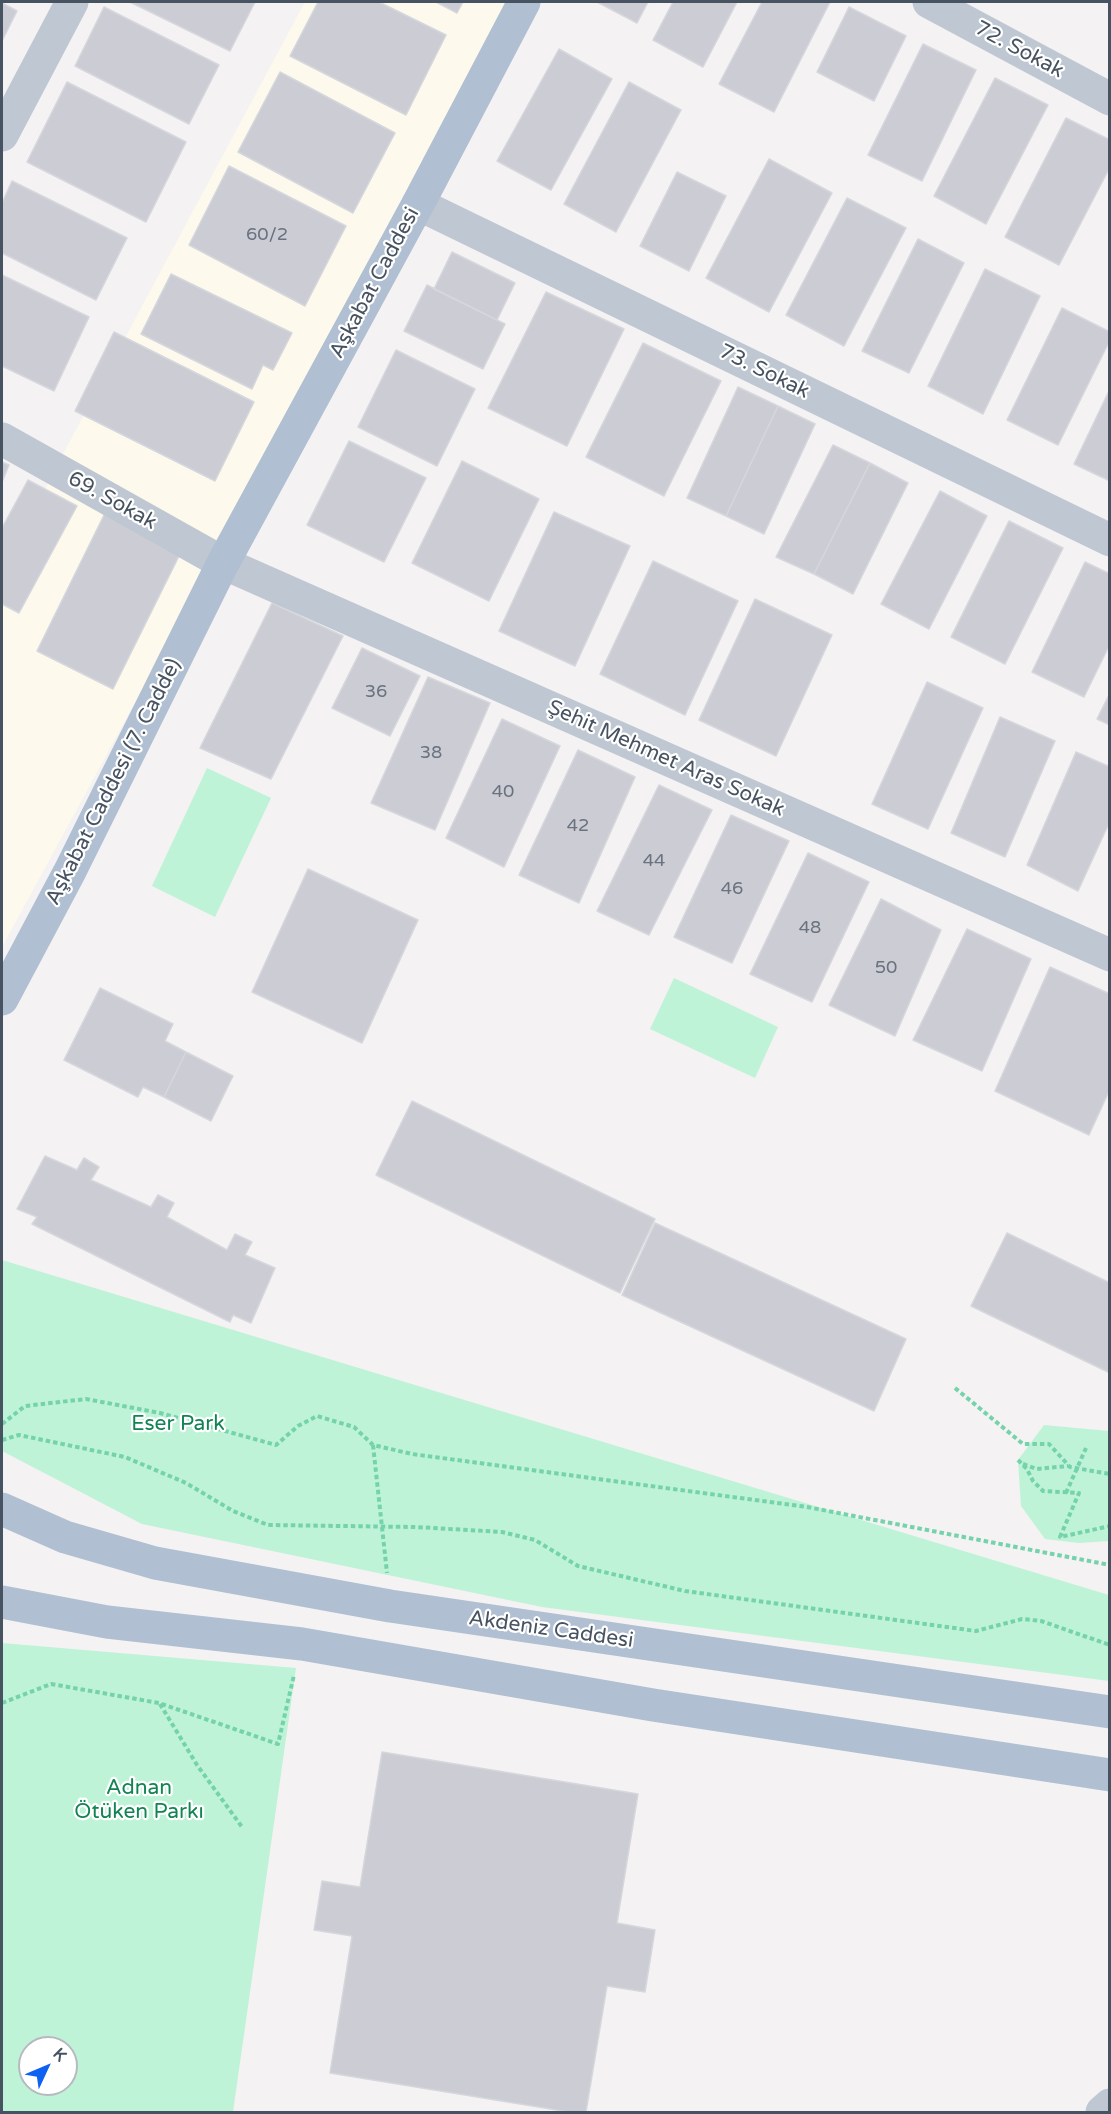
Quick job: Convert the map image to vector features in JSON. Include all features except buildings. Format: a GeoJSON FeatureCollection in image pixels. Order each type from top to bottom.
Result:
{"type":"FeatureCollection","features":[{"type":"Feature","properties":{"kind":"main road","name":"Aşkabat Caddesi"},"geometry":{"type":"LineString","coordinates":[[223,562],[418,204],[524,2]]}},
{"type":"Feature","properties":{"kind":"main road","name":"Aşkabat Caddesi (7. Cadde)"},"geometry":{"type":"LineString","coordinates":[[2,999],[70,871],[223,562]]}},
{"type":"Feature","properties":{"kind":"main road","name":"Akdeniz Caddesi"},"geometry":{"type":"LineString","coordinates":[[2,1509],[64,1537],[155,1563],[390,1606],[1110,1712]]}},
{"type":"Feature","properties":{"kind":"main road"},"geometry":{"type":"LineString","coordinates":[[2,1602],[107,1622],[302,1644],[653,1705],[1110,1775]]}},
{"type":"Feature","properties":{"kind":"street"},"geometry":{"type":"LineString","coordinates":[[2,135],[72,2]]}},
{"type":"Feature","properties":{"kind":"street","name":"72. Sokak"},"geometry":{"type":"LineString","coordinates":[[929,2],[1110,99]]}},
{"type":"Feature","properties":{"kind":"street","name":"73. Sokak"},"geometry":{"type":"LineString","coordinates":[[418,204],[1110,540]]}},
{"type":"Feature","properties":{"kind":"street","name":"69. Sokak"},"geometry":{"type":"LineString","coordinates":[[2,439],[223,562]]}},
{"type":"Feature","properties":{"kind":"street","name":"Şehit Mehmet Aras Sokak"},"geometry":{"type":"LineString","coordinates":[[223,562],[1110,955]]}},
{"type":"Feature","properties":{"kind":"street"},"geometry":{"type":"LineString","coordinates":[[1102,2112],[1110,2105]]}},
{"type":"Feature","properties":{"kind":"path"},"geometry":{"type":"LineString","coordinates":[[955,1388],[1023,1444],[1049,1444],[1070,1467]]}},
{"type":"Feature","properties":{"kind":"path"},"geometry":{"type":"LineString","coordinates":[[2,1424],[25,1406],[86,1399],[160,1413],[276,1445],[298,1426],[317,1416],[354,1427],[373,1445],[412,1454],[807,1507],[1110,1565]]}},
{"type":"Feature","properties":{"kind":"path"},"geometry":{"type":"LineString","coordinates":[[2,1440],[19,1435],[125,1457],[186,1483],[233,1511],[268,1525],[502,1532],[536,1540],[578,1566],[685,1591],[976,1631],[1022,1619],[1041,1621],[1110,1645]]}},
{"type":"Feature","properties":{"kind":"path"},"geometry":{"type":"LineString","coordinates":[[373,1445],[390,1606]]}},
{"type":"Feature","properties":{"kind":"path"},"geometry":{"type":"LineString","coordinates":[[1066,1493],[1086,1448]]}},
{"type":"Feature","properties":{"kind":"path"},"geometry":{"type":"LineString","coordinates":[[1110,1474],[1070,1467],[1037,1469],[1020,1462],[1043,1491],[1079,1493],[1060,1537],[1110,1526]]}},
{"type":"Feature","properties":{"kind":"path"},"geometry":{"type":"LineString","coordinates":[[2,1703],[51,1684],[159,1703],[278,1744],[302,1644]]}},
{"type":"Feature","properties":{"kind":"path"},"geometry":{"type":"LineString","coordinates":[[159,1703],[197,1766],[242,1827]]}},
{"type":"Feature","properties":{"kind":"shaded area"},"geometry":{"type":"Polygon","coordinates":[[[305,2],[524,2],[158,660],[2,947],[2,577],[55,469],[305,2]]]}},
{"type":"Feature","properties":{"kind":"green space"},"geometry":{"type":"Polygon","coordinates":[[[207,768],[271,798],[215,917],[152,886],[207,768]]]}},
{"type":"Feature","properties":{"kind":"green space"},"geometry":{"type":"Polygon","coordinates":[[[674,978],[778,1027],[755,1078],[650,1029],[674,978]]]}},
{"type":"Feature","properties":{"kind":"green space","name":"Eser Park"},"geometry":{"type":"Polygon","coordinates":[[[2,1260],[1109,1595],[1109,1681],[542,1607],[142,1524],[2,1451],[2,1260]]]}},
{"type":"Feature","properties":{"kind":"green space"},"geometry":{"type":"Polygon","coordinates":[[[1044,1425],[1109,1431],[1109,1541],[1079,1543],[1045,1539],[1021,1506],[1018,1460],[1044,1425]]]}},
{"type":"Feature","properties":{"kind":"green space","name":"Adnan Ötüken Parkı"},"geometry":{"type":"Polygon","coordinates":[[[2,1643],[296,1668],[233,2112],[2,2112],[2,1643]]]}}]}
